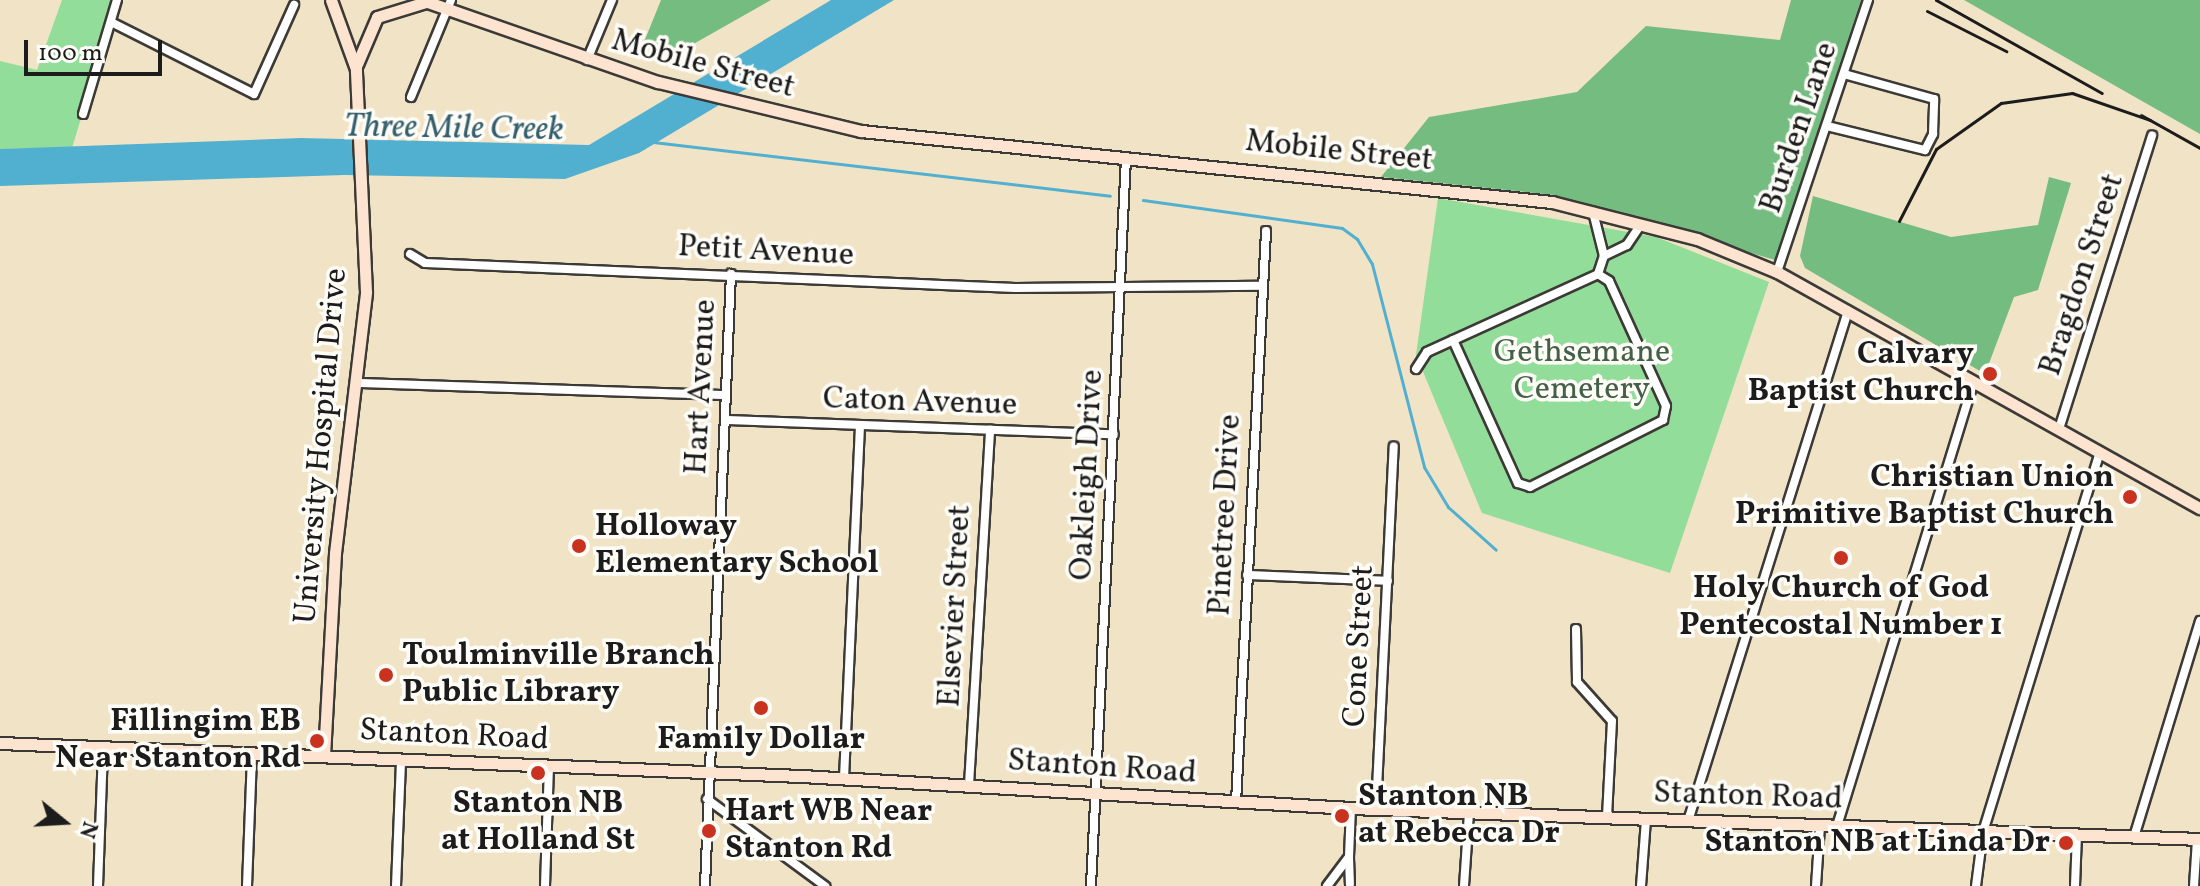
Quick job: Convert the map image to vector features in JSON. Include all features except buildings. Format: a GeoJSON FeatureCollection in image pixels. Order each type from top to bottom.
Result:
{"type":"FeatureCollection","features":[{"type":"Feature","properties":{"kind":"street"},"geometry":{"type":"LineString","coordinates":[[83,114],[117,0]]}},
{"type":"Feature","properties":{"kind":"street","name":"University Hospital Drive"},"geometry":{"type":"LineString","coordinates":[[324,756],[335,553],[357,383],[364,227],[356,69],[331,0]]}},
{"type":"Feature","properties":{"kind":"street"},"geometry":{"type":"LineString","coordinates":[[587,61],[612,0]]}},
{"type":"Feature","properties":{"kind":"street","name":"Burden Lane"},"geometry":{"type":"LineString","coordinates":[[1777,272],[1868,0]]}},
{"type":"Feature","properties":{"kind":"street"},"geometry":{"type":"LineString","coordinates":[[356,69],[377,17],[424,1]]}},
{"type":"Feature","properties":{"kind":"street","name":"Mobile Street"},"geometry":{"type":"LineString","coordinates":[[424,1],[449,5],[587,61],[658,82],[892,136],[1369,180],[1593,212],[1641,224],[1777,272],[2200,508]]}},
{"type":"Feature","properties":{"kind":"street"},"geometry":{"type":"LineString","coordinates":[[111,22],[254,94],[294,5]]}},
{"type":"Feature","properties":{"kind":"street"},"geometry":{"type":"LineString","coordinates":[[411,97],[449,5]]}},
{"type":"Feature","properties":{"kind":"street"},"geometry":{"type":"LineString","coordinates":[[1827,126],[1925,150],[1933,134],[1934,99],[1844,74]]}},
{"type":"Feature","properties":{"kind":"street","name":"Bragdon Street"},"geometry":{"type":"LineString","coordinates":[[2059,429],[2152,135]]}},
{"type":"Feature","properties":{"kind":"street","name":"Oakleigh Drive"},"geometry":{"type":"LineString","coordinates":[[1091,886],[1123,284],[1126,158]]}},
{"type":"Feature","properties":{"kind":"street"},"geometry":{"type":"LineString","coordinates":[[1416,369],[1427,352],[1598,274],[1604,256],[1593,212]]}},
{"type":"Feature","properties":{"kind":"street"},"geometry":{"type":"LineString","coordinates":[[1604,256],[1627,245],[1641,224]]}},
{"type":"Feature","properties":{"kind":"street","name":"Pinetree Drive"},"geometry":{"type":"LineString","coordinates":[[1236,802],[1266,231]]}},
{"type":"Feature","properties":{"kind":"street","name":"Petit Avenue"},"geometry":{"type":"LineString","coordinates":[[410,254],[425,263],[1015,288],[1123,284],[1261,286]]}},
{"type":"Feature","properties":{"kind":"street","name":"Hart Avenue"},"geometry":{"type":"LineString","coordinates":[[705,886],[731,274]]}},
{"type":"Feature","properties":{"kind":"street"},"geometry":{"type":"LineString","coordinates":[[1453,340],[1518,483],[1530,487],[1663,420],[1666,406],[1609,281],[1598,274]]}},
{"type":"Feature","properties":{"kind":"street"},"geometry":{"type":"LineString","coordinates":[[1688,821],[1848,311]]}},
{"type":"Feature","properties":{"kind":"street"},"geometry":{"type":"LineString","coordinates":[[1837,826],[1974,382]]}},
{"type":"Feature","properties":{"kind":"street"},"geometry":{"type":"LineString","coordinates":[[357,383],[726,395]]}},
{"type":"Feature","properties":{"kind":"street","name":"Caton Avenue"},"geometry":{"type":"LineString","coordinates":[[725,420],[1114,434]]}},
{"type":"Feature","properties":{"kind":"street"},"geometry":{"type":"LineString","coordinates":[[844,778],[860,425]]}},
{"type":"Feature","properties":{"kind":"street","name":"Elsevier Street"},"geometry":{"type":"LineString","coordinates":[[969,785],[990,430]]}},
{"type":"Feature","properties":{"kind":"street","name":"Cone Street"},"geometry":{"type":"LineString","coordinates":[[1376,809],[1394,446]]}},
{"type":"Feature","properties":{"kind":"street"},"geometry":{"type":"LineString","coordinates":[[1976,886],[1983,832],[2100,452]]}},
{"type":"Feature","properties":{"kind":"street"},"geometry":{"type":"LineString","coordinates":[[1247,575],[1388,581]]}},
{"type":"Feature","properties":{"kind":"street"},"geometry":{"type":"LineString","coordinates":[[2134,837],[2200,621]]}},
{"type":"Feature","properties":{"kind":"street"},"geometry":{"type":"LineString","coordinates":[[1576,629],[1577,682],[1612,721],[1607,817]]}},
{"type":"Feature","properties":{"kind":"street","name":"Stanton Road"},"geometry":{"type":"LineString","coordinates":[[0,743],[844,778],[1351,808],[2198,839]]}},
{"type":"Feature","properties":{"kind":"street"},"geometry":{"type":"LineString","coordinates":[[98,886],[103,747]]}},
{"type":"Feature","properties":{"kind":"street"},"geometry":{"type":"LineString","coordinates":[[247,886],[252,753]]}},
{"type":"Feature","properties":{"kind":"street"},"geometry":{"type":"LineString","coordinates":[[396,886],[401,759]]}},
{"type":"Feature","properties":{"kind":"street"},"geometry":{"type":"LineString","coordinates":[[545,886],[549,766]]}},
{"type":"Feature","properties":{"kind":"street"},"geometry":{"type":"LineString","coordinates":[[707,799],[825,886]]}},
{"type":"Feature","properties":{"kind":"street"},"geometry":{"type":"LineString","coordinates":[[1351,808],[1349,857],[1352,885]]}},
{"type":"Feature","properties":{"kind":"street"},"geometry":{"type":"LineString","coordinates":[[1464,886],[1469,812]]}},
{"type":"Feature","properties":{"kind":"street"},"geometry":{"type":"LineString","coordinates":[[1641,886],[1646,819]]}},
{"type":"Feature","properties":{"kind":"street"},"geometry":{"type":"LineString","coordinates":[[1816,886],[1820,826]]}},
{"type":"Feature","properties":{"kind":"street"},"geometry":{"type":"LineString","coordinates":[[2075,886],[2077,835]]}},
{"type":"Feature","properties":{"kind":"street"},"geometry":{"type":"LineString","coordinates":[[2194,886],[2198,839]]}},
{"type":"Feature","properties":{"kind":"street"},"geometry":{"type":"LineString","coordinates":[[1327,886],[1349,857]]}},
{"type":"Feature","properties":{"kind":"green space"},"geometry":{"type":"Polygon","coordinates":[[[62,0],[117,0],[72,148],[0,149],[0,61],[37,70],[62,0]]]}},
{"type":"Feature","properties":{"kind":"green space"},"geometry":{"type":"Polygon","coordinates":[[[661,0],[771,0],[674,55],[642,47],[661,0]]]}},
{"type":"Feature","properties":{"kind":"green space"},"geometry":{"type":"Polygon","coordinates":[[[1791,0],[1861,0],[1775,260],[1554,195],[1381,177],[1429,117],[1577,92],[1646,26],[1780,40],[1791,0]]]}},
{"type":"Feature","properties":{"kind":"green space"},"geometry":{"type":"Polygon","coordinates":[[[1964,0],[2200,0],[2200,134],[1964,0]]]}},
{"type":"Feature","properties":{"kind":"green space"},"geometry":{"type":"Polygon","coordinates":[[[2049,177],[2071,183],[2038,290],[2014,297],[1985,374],[1805,268],[1800,256],[1813,196],[1951,237],[2038,225],[2049,177]]]}},
{"type":"Feature","properties":{"kind":"green space","name":"Gethsemane Cemetery"},"geometry":{"type":"Polygon","coordinates":[[[1438,198],[1656,237],[1769,282],[1670,573],[1482,513],[1416,355],[1438,198]]]}},
{"type":"Feature","properties":{"kind":"water"},"geometry":{"type":"Polygon","coordinates":[[[831,0],[894,0],[639,153],[565,179],[344,175],[0,186],[0,149],[301,138],[589,145],[831,0]]]}},
{"type":"Feature","properties":{"kind":"waterway"},"geometry":{"type":"LineString","coordinates":[[653,142],[1110,196]]}},
{"type":"Feature","properties":{"kind":"waterway"},"geometry":{"type":"LineString","coordinates":[[1143,200],[1342,228],[1357,239],[1372,264],[1424,467],[1448,507],[1496,550]]}},
{"type":"Feature","properties":{"kind":"railway"},"geometry":{"type":"LineString","coordinates":[[1936,0],[2102,93]]}},
{"type":"Feature","properties":{"kind":"railway"},"geometry":{"type":"LineString","coordinates":[[1927,11],[2006,51]]}},
{"type":"Feature","properties":{"kind":"railway"},"geometry":{"type":"LineString","coordinates":[[1899,221],[1936,149],[2001,103],[2072,93],[2150,120]]}},
{"type":"Feature","properties":{"kind":"railway"},"geometry":{"type":"LineString","coordinates":[[2141,115],[2200,148]]}},
{"type":"Feature","properties":{"kind":"place","name":"Calvary Baptist Church"},"geometry":{"type":"Point","coordinates":[1990,374]}},
{"type":"Feature","properties":{"kind":"place","name":"Christian Union Primitive Baptist Church"},"geometry":{"type":"Point","coordinates":[2130,497]}},
{"type":"Feature","properties":{"kind":"place","name":"Holloway Elementary School"},"geometry":{"type":"Point","coordinates":[579,546]}},
{"type":"Feature","properties":{"kind":"place","name":"Holy Church of God Pentecostal Number 1"},"geometry":{"type":"Point","coordinates":[1841,558]}},
{"type":"Feature","properties":{"kind":"place","name":"Toulminville Branch Public Library"},"geometry":{"type":"Point","coordinates":[386,675]}},
{"type":"Feature","properties":{"kind":"place","name":"Family Dollar"},"geometry":{"type":"Point","coordinates":[761,708]}},
{"type":"Feature","properties":{"kind":"place","name":"Fillingim EB Near Stanton Rd"},"geometry":{"type":"Point","coordinates":[317,741]}},
{"type":"Feature","properties":{"kind":"place","name":"Stanton NB at Holland St"},"geometry":{"type":"Point","coordinates":[538,773]}},
{"type":"Feature","properties":{"kind":"place","name":"Stanton NB at Rebecca Dr"},"geometry":{"type":"Point","coordinates":[1342,816]}},
{"type":"Feature","properties":{"kind":"place","name":"Hart WB Near Stanton Rd"},"geometry":{"type":"Point","coordinates":[709,831]}},
{"type":"Feature","properties":{"kind":"place","name":"Stanton NB at Linda Dr"},"geometry":{"type":"Point","coordinates":[2066,843]}},
{"type":"Feature","properties":{"kind":"water label","name":"Three Mile Creek"},"geometry":{"type":"Point","coordinates":[454,129]}}]}
